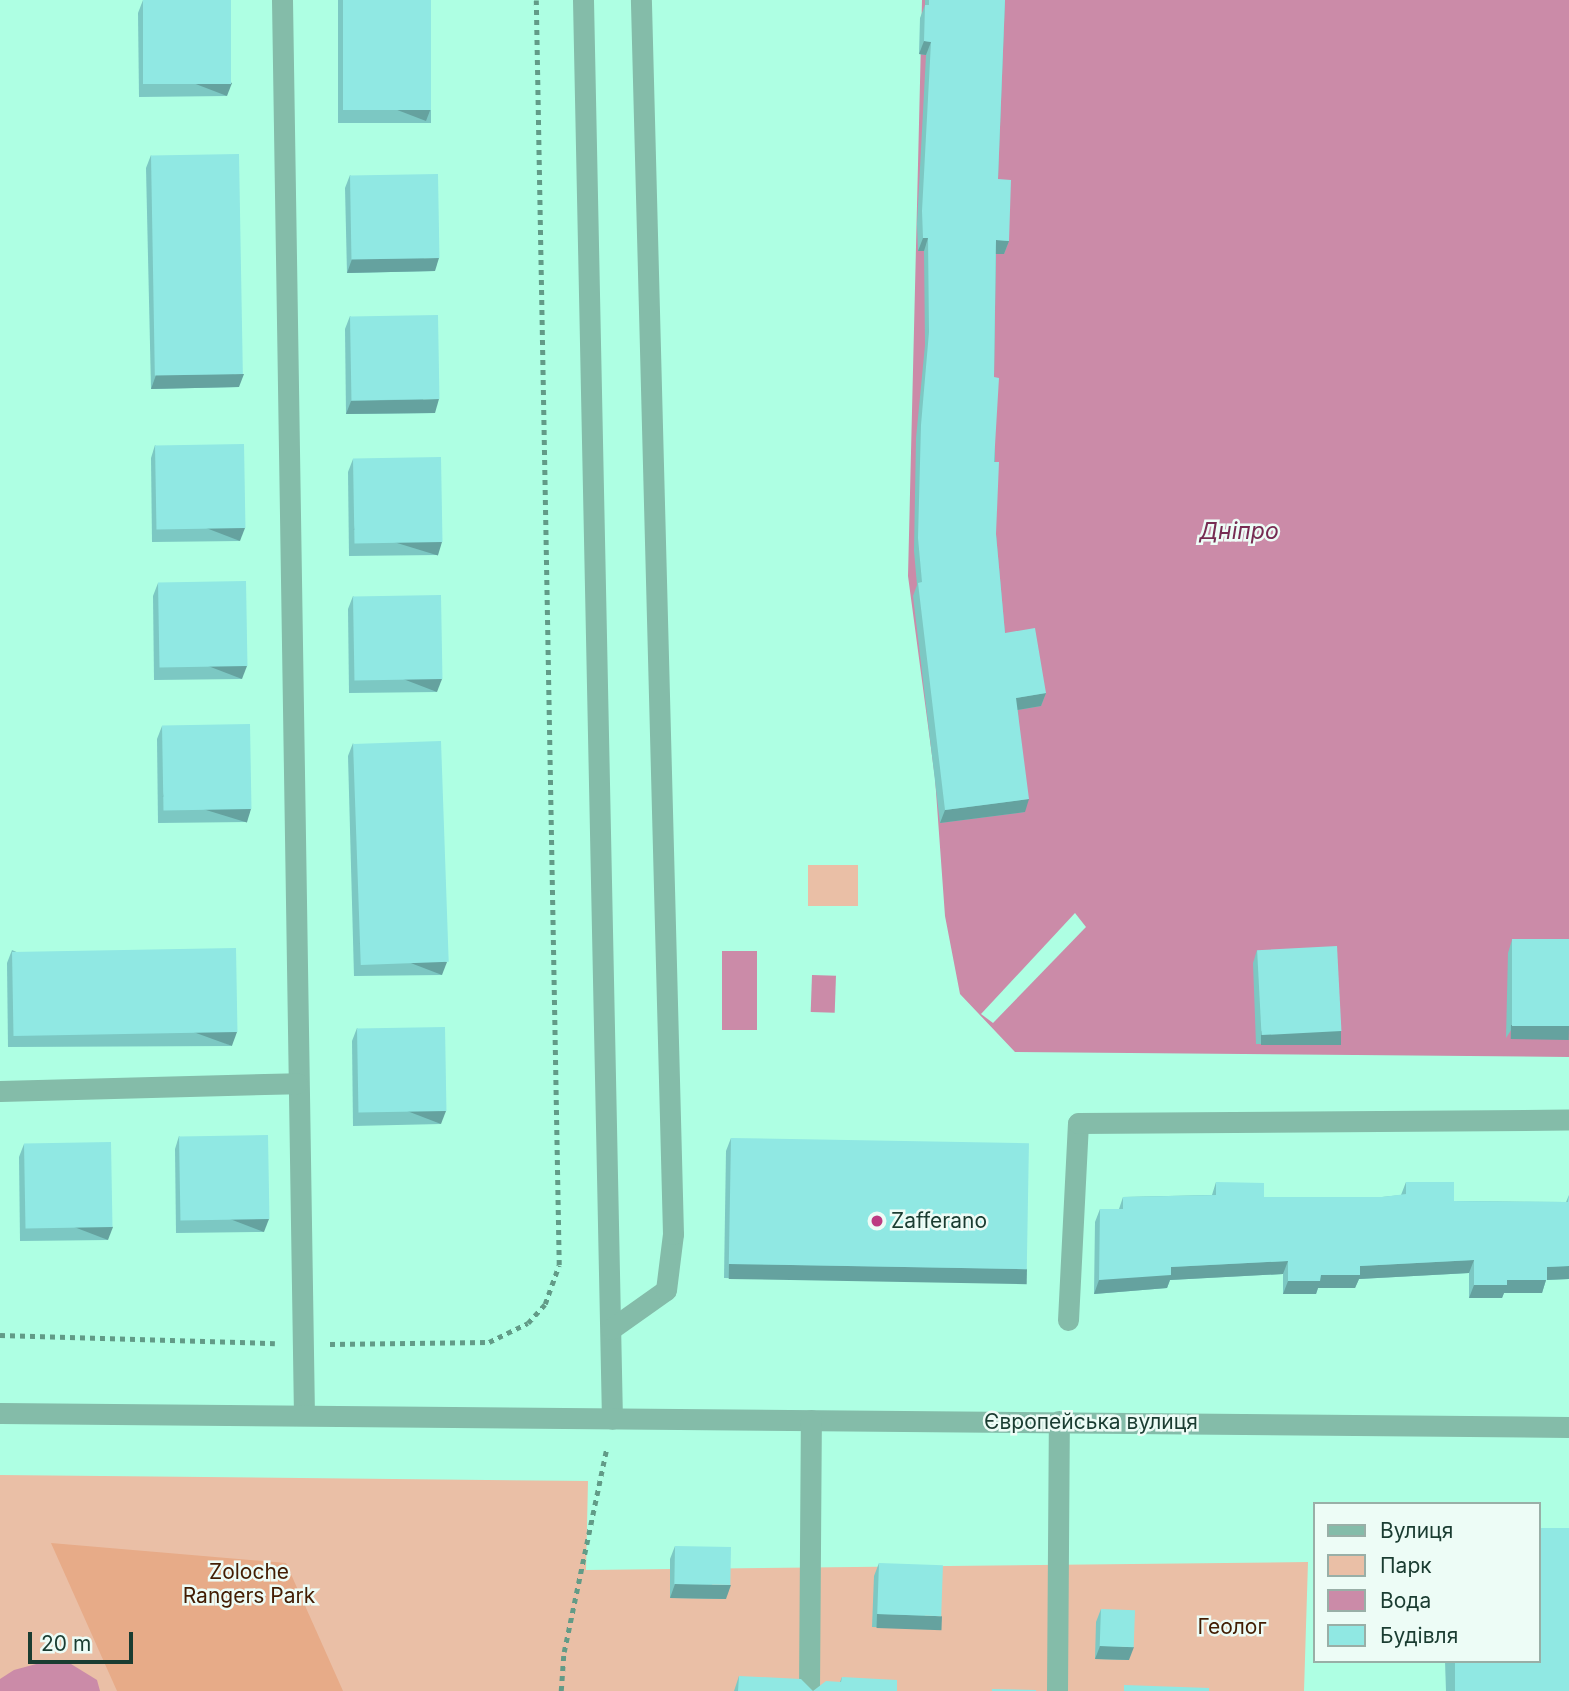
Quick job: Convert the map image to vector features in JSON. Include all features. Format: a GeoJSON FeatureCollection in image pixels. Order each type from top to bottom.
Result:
{"type":"FeatureCollection","features":[{"type":"Feature","properties":{"kind":"street"},"geometry":{"type":"LineString","coordinates":[[282,0],[304,1415]]}},
{"type":"Feature","properties":{"kind":"street"},"geometry":{"type":"LineString","coordinates":[[583,0],[612,1419]]}},
{"type":"Feature","properties":{"kind":"street"},"geometry":{"type":"LineString","coordinates":[[611,1329],[666,1290],[673,1234],[641,0]]}},
{"type":"Feature","properties":{"kind":"street"},"geometry":{"type":"LineString","coordinates":[[0,1091],[297,1083]]}},
{"type":"Feature","properties":{"kind":"street"},"geometry":{"type":"LineString","coordinates":[[1068,1320],[1078,1123],[1569,1120]]}},
{"type":"Feature","properties":{"kind":"street","name":"Європейська вулиця"},"geometry":{"type":"LineString","coordinates":[[0,1413],[1569,1427]]}},
{"type":"Feature","properties":{"kind":"street"},"geometry":{"type":"LineString","coordinates":[[809,1691],[811,1420]]}},
{"type":"Feature","properties":{"kind":"street"},"geometry":{"type":"LineString","coordinates":[[1057,1691],[1059,1421]]}},
{"type":"Feature","properties":{"kind":"path"},"geometry":{"type":"LineString","coordinates":[[0,1335],[303,1344],[489,1342],[528,1323],[545,1304],[559,1265],[536,0]]}},
{"type":"Feature","properties":{"kind":"path"},"geometry":{"type":"LineString","coordinates":[[561,1691],[564,1652],[612,1419]]}},
{"type":"Feature","properties":{"kind":"green space"},"geometry":{"type":"Polygon","coordinates":[[[808,865],[858,865],[858,906],[808,906],[808,865]]]}},
{"type":"Feature","properties":{"kind":"green space"},"geometry":{"type":"Polygon","coordinates":[[[0,1475],[588,1481],[586,1570],[1308,1562],[1304,1691],[0,1691],[0,1475]]]}},
{"type":"Feature","properties":{"kind":"green space","name":"Zoloche Rangers Park"},"geometry":{"type":"Polygon","coordinates":[[[51,1543],[286,1563],[343,1691],[117,1691],[51,1543]]]}},
{"type":"Feature","properties":{"kind":"water","name":"Дніпро"},"geometry":{"type":"Polygon","coordinates":[[[922,0],[1569,0],[1569,1057],[1015,1052],[960,994],[945,916],[935,778],[908,576],[922,0]]]}},
{"type":"Feature","properties":{"kind":"water"},"geometry":{"type":"Polygon","coordinates":[[[722,951],[757,951],[757,1030],[722,1030],[722,951]]]}},
{"type":"Feature","properties":{"kind":"water"},"geometry":{"type":"Polygon","coordinates":[[[812,975],[836,976],[835,1013],[811,1012],[812,975]]]}},
{"type":"Feature","properties":{"kind":"water"},"geometry":{"type":"Polygon","coordinates":[[[51,1660],[71,1664],[97,1680],[100,1691],[0,1691],[0,1679],[14,1670],[51,1660]]]}},
{"type":"Feature","properties":{"kind":"pier"},"geometry":{"type":"Polygon","coordinates":[[[1075,913],[1086,927],[993,1023],[981,1014],[1075,913]]]}},
{"type":"Feature","properties":{"kind":"building"},"geometry":{"type":"Polygon","coordinates":[[[143,0],[231,0],[231,84],[143,84],[143,0]]]}},
{"type":"Feature","properties":{"kind":"building"},"geometry":{"type":"Polygon","coordinates":[[[343,0],[431,0],[431,110],[343,110],[343,0]]]}},
{"type":"Feature","properties":{"kind":"building"},"geometry":{"type":"Polygon","coordinates":[[[929,0],[1005,0],[998,179],[1011,180],[1009,241],[996,240],[994,377],[999,378],[994,462],[999,462],[996,534],[1005,633],[1035,628],[1046,693],[1016,698],[1029,799],[945,810],[918,583],[922,582],[918,538],[921,425],[929,332],[928,238],[923,238],[922,211],[931,42],[924,41],[925,5],[929,5],[929,0]]]}},
{"type":"Feature","properties":{"kind":"building"},"geometry":{"type":"Polygon","coordinates":[[[239,154],[243,374],[155,376],[151,156],[239,154]]]}},
{"type":"Feature","properties":{"kind":"building"},"geometry":{"type":"Polygon","coordinates":[[[438,174],[439,258],[351,260],[350,176],[438,174]]]}},
{"type":"Feature","properties":{"kind":"building"},"geometry":{"type":"Polygon","coordinates":[[[438,315],[439,399],[351,401],[350,317],[438,315]]]}},
{"type":"Feature","properties":{"kind":"building"},"geometry":{"type":"Polygon","coordinates":[[[244,444],[245,528],[156,530],[155,446],[244,444]]]}},
{"type":"Feature","properties":{"kind":"building"},"geometry":{"type":"Polygon","coordinates":[[[441,457],[442,542],[354,544],[353,459],[441,457]]]}},
{"type":"Feature","properties":{"kind":"building"},"geometry":{"type":"Polygon","coordinates":[[[246,581],[247,666],[159,668],[158,583],[246,581]]]}},
{"type":"Feature","properties":{"kind":"building"},"geometry":{"type":"Polygon","coordinates":[[[441,595],[442,679],[354,681],[353,597],[441,595]]]}},
{"type":"Feature","properties":{"kind":"building"},"geometry":{"type":"Polygon","coordinates":[[[250,724],[251,809],[163,811],[162,726],[250,724]]]}},
{"type":"Feature","properties":{"kind":"building"},"geometry":{"type":"Polygon","coordinates":[[[441,741],[449,962],[361,965],[353,744],[441,741]]]}},
{"type":"Feature","properties":{"kind":"building"},"geometry":{"type":"Polygon","coordinates":[[[1512,939],[1569,939],[1569,1026],[1512,1026],[1512,939]]]}},
{"type":"Feature","properties":{"kind":"building"},"geometry":{"type":"Polygon","coordinates":[[[1337,946],[1341,1031],[1262,1035],[1257,950],[1337,946]]]}},
{"type":"Feature","properties":{"kind":"building"},"geometry":{"type":"Polygon","coordinates":[[[236,948],[237,1032],[14,1036],[12,952],[236,948]]]}},
{"type":"Feature","properties":{"kind":"building"},"geometry":{"type":"Polygon","coordinates":[[[445,1027],[446,1111],[358,1113],[357,1029],[445,1027]]]}},
{"type":"Feature","properties":{"kind":"building"},"geometry":{"type":"Polygon","coordinates":[[[268,1135],[269,1219],[180,1221],[179,1137],[268,1135]]]}},
{"type":"Feature","properties":{"kind":"building"},"geometry":{"type":"Polygon","coordinates":[[[731,1138],[1029,1143],[1027,1269],[729,1264],[731,1138]]]}},
{"type":"Feature","properties":{"kind":"building"},"geometry":{"type":"Polygon","coordinates":[[[111,1142],[112,1227],[25,1229],[24,1144],[111,1142]]]}},
{"type":"Feature","properties":{"kind":"building"},"geometry":{"type":"Polygon","coordinates":[[[1216,1182],[1264,1183],[1264,1197],[1382,1197],[1406,1194],[1406,1182],[1454,1182],[1454,1201],[1568,1202],[1569,1195],[1569,1266],[1547,1267],[1547,1280],[1507,1280],[1507,1285],[1474,1285],[1474,1260],[1360,1266],[1360,1275],[1321,1275],[1320,1281],[1288,1281],[1288,1261],[1171,1267],[1171,1275],[1099,1280],[1100,1209],[1123,1209],[1123,1197],[1216,1195],[1216,1182]]]}},
{"type":"Feature","properties":{"kind":"building"},"geometry":{"type":"Polygon","coordinates":[[[1541,1528],[1569,1528],[1569,1691],[1455,1691],[1455,1663],[1541,1663],[1541,1528]]]}},
{"type":"Feature","properties":{"kind":"building"},"geometry":{"type":"Polygon","coordinates":[[[675,1546],[731,1547],[730,1585],[674,1584],[675,1546]]]}},
{"type":"Feature","properties":{"kind":"building"},"geometry":{"type":"Polygon","coordinates":[[[879,1563],[943,1565],[941,1616],[877,1614],[879,1563]]]}},
{"type":"Feature","properties":{"kind":"building"},"geometry":{"type":"Polygon","coordinates":[[[1101,1609],[1135,1610],[1134,1647],[1100,1646],[1101,1609]]]}},
{"type":"Feature","properties":{"kind":"building"},"geometry":{"type":"Polygon","coordinates":[[[739,1676],[801,1679],[813,1691],[738,1691],[739,1676]]]}},
{"type":"Feature","properties":{"kind":"building"},"geometry":{"type":"Polygon","coordinates":[[[842,1677],[897,1680],[897,1691],[813,1691],[826,1681],[841,1682],[842,1677]]]}},
{"type":"Feature","properties":{"kind":"building"},"geometry":{"type":"Polygon","coordinates":[[[1124,1685],[1209,1688],[1209,1691],[1124,1691],[1124,1685]]]}},
{"type":"Feature","properties":{"kind":"building"},"geometry":{"type":"Polygon","coordinates":[[[1036,1690],[1036,1691],[992,1691],[1036,1690]]]}},
{"type":"Feature","properties":{"kind":"place","name":"Zafferano"},"geometry":{"type":"Point","coordinates":[877,1221]}},
{"type":"Feature","properties":{"kind":"park label","name":"Геолог"},"geometry":{"type":"Point","coordinates":[1232,1627]}}]}
